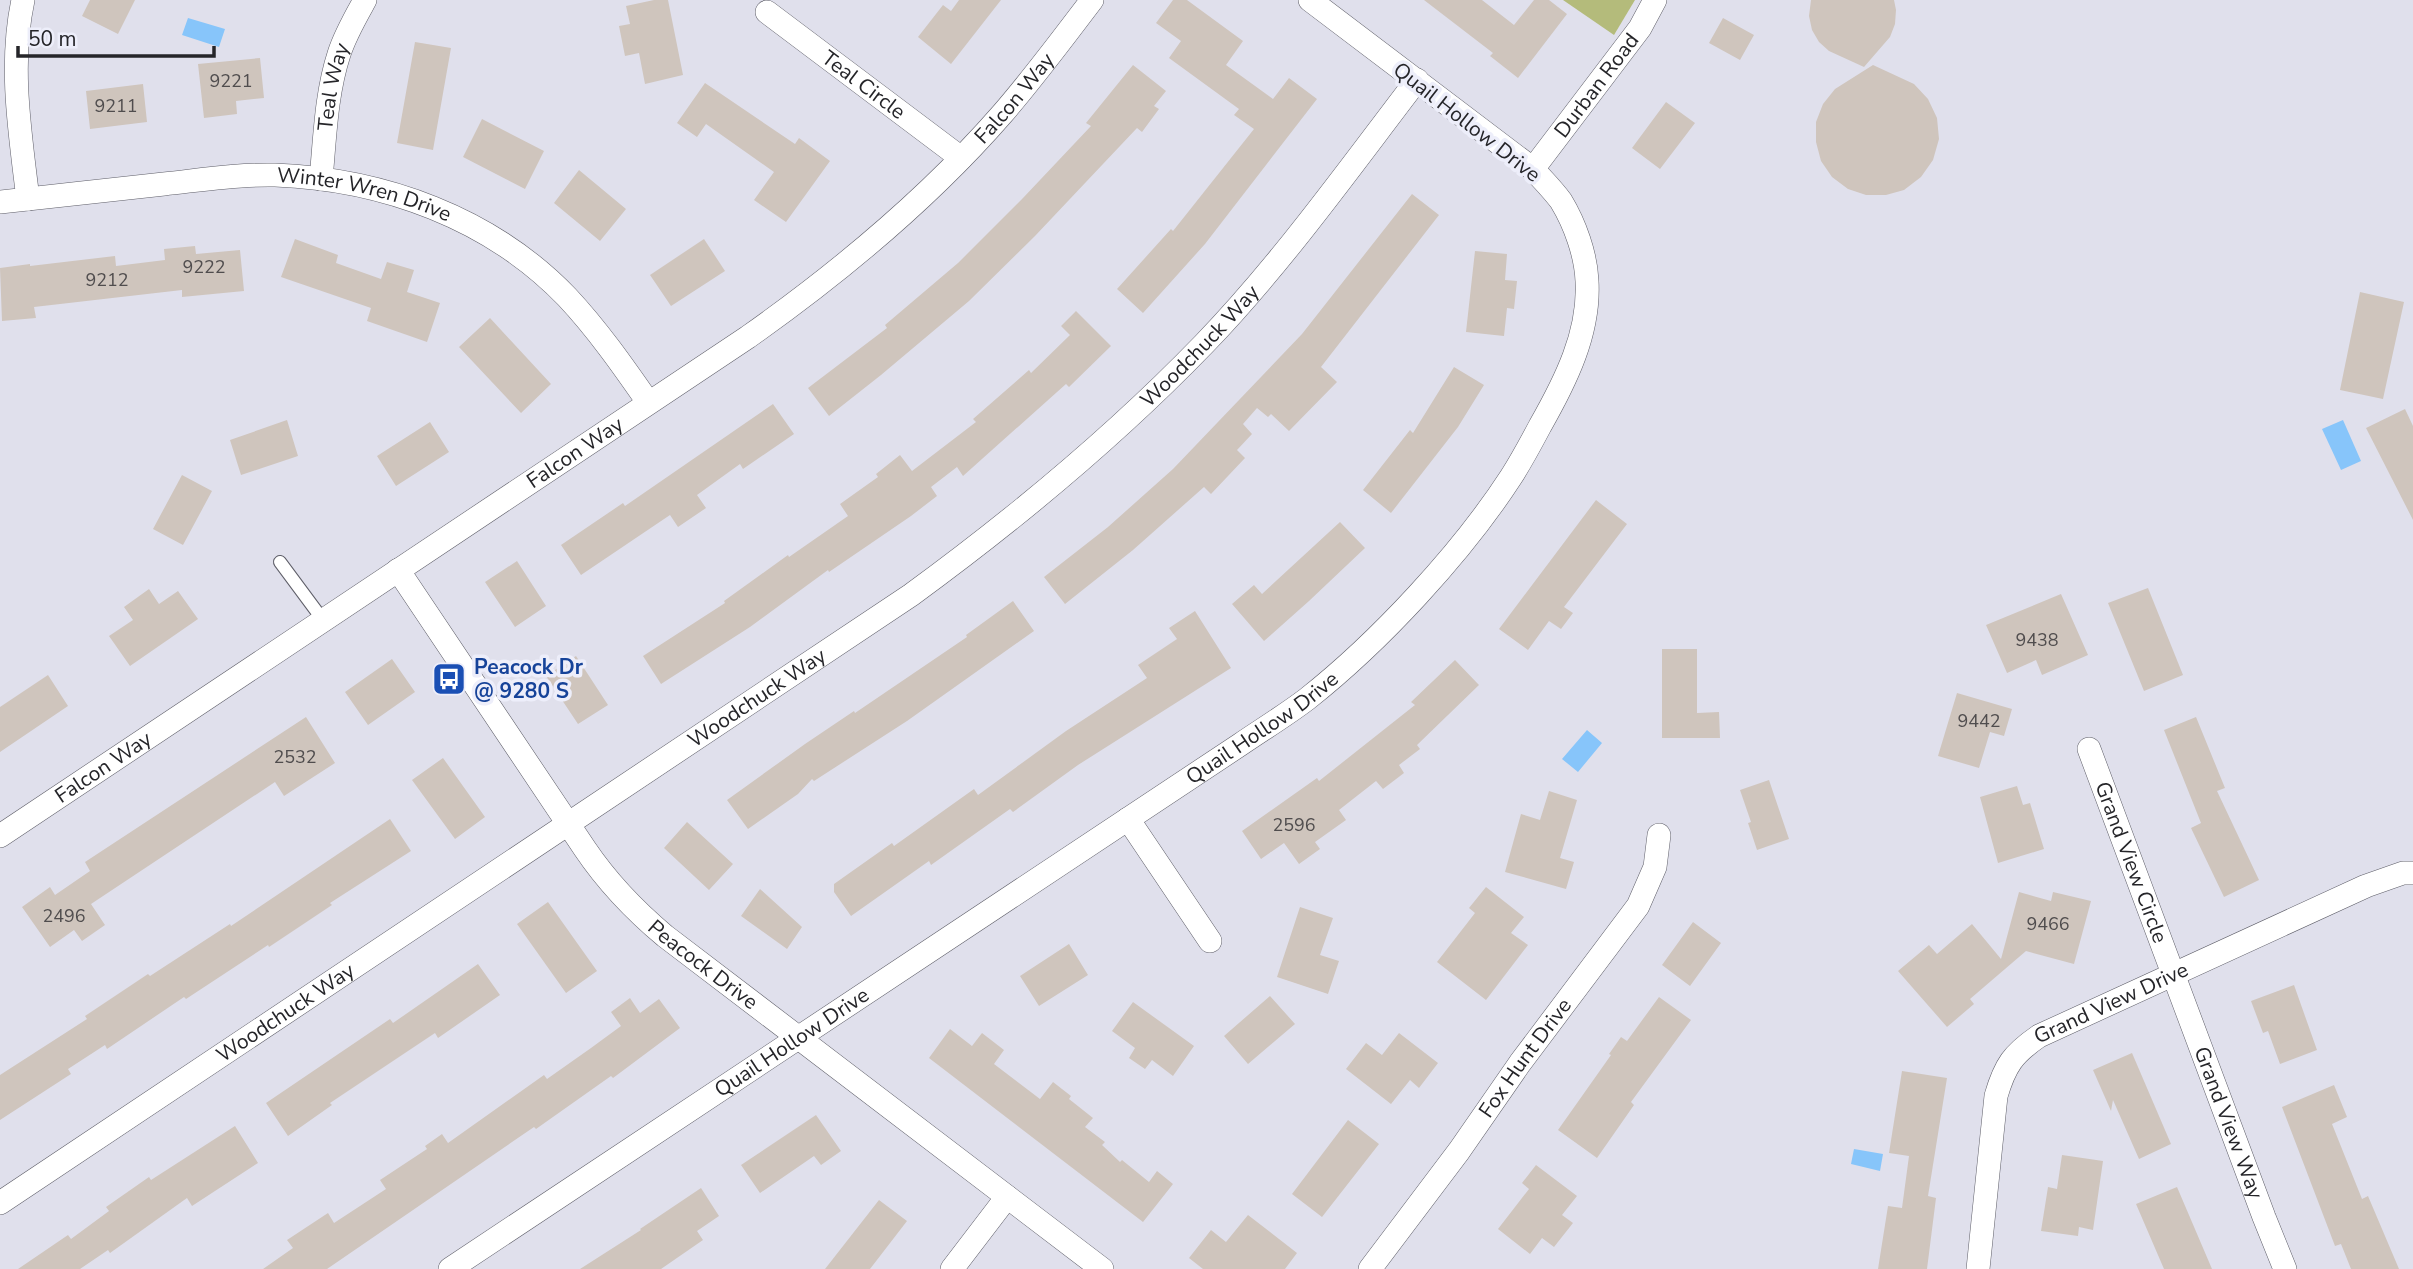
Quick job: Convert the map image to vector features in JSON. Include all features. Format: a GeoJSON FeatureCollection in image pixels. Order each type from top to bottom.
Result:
{"type":"FeatureCollection","features":[{"type":"Feature","properties":{"kind":"street"},"geometry":{"type":"LineString","coordinates":[[23,0],[18,24],[15,79],[28,199]]}},
{"type":"Feature","properties":{"kind":"street","name":"Teal Way"},"geometry":{"type":"LineString","coordinates":[[321,178],[331,83],[346,35],[365,0]]}},
{"type":"Feature","properties":{"kind":"street","name":"Falcon Way"},"geometry":{"type":"LineString","coordinates":[[0,836],[814,290],[961,158],[1002,114],[1092,0]]}},
{"type":"Feature","properties":{"kind":"street","name":"Quail Hollow Drive"},"geometry":{"type":"LineString","coordinates":[[450,1269],[1307,698],[1418,594],[1466,537],[1511,477],[1549,411],[1569,369],[1584,325],[1587,281],[1578,238],[1560,200],[1533,169],[1310,0]]}},
{"type":"Feature","properties":{"kind":"street","name":"Durban Road"},"geometry":{"type":"LineString","coordinates":[[1533,169],[1626,47],[1655,0]]}},
{"type":"Feature","properties":{"kind":"street","name":"Teal Circle"},"geometry":{"type":"LineString","coordinates":[[766,12],[961,158]]}},
{"type":"Feature","properties":{"kind":"street","name":"Woodchuck Way"},"geometry":{"type":"LineString","coordinates":[[0,1203],[911,595],[991,536],[1066,474],[1195,352],[1248,295],[1322,205],[1417,80]]}},
{"type":"Feature","properties":{"kind":"street","name":"Winter Wren Drive"},"geometry":{"type":"LineString","coordinates":[[0,202],[227,177],[274,175],[355,183],[396,193],[438,209],[481,231],[525,260],[565,296],[600,334],[648,402]]}},
{"type":"Feature","properties":{"kind":"street","name":"Peacock Drive"},"geometry":{"type":"LineString","coordinates":[[398,570],[607,881],[634,910],[664,936],[1102,1269]]}},
{"type":"Feature","properties":{"kind":"street","name":"Grand View Circle"},"geometry":{"type":"LineString","coordinates":[[2089,750],[2173,975]]}},
{"type":"Feature","properties":{"kind":"street"},"geometry":{"type":"LineString","coordinates":[[1128,819],[1210,941]]}},
{"type":"Feature","properties":{"kind":"street","name":"Fox Hunt Drive"},"geometry":{"type":"LineString","coordinates":[[1370,1269],[1460,1151],[1520,1062],[1639,906],[1655,867],[1659,835]]}},
{"type":"Feature","properties":{"kind":"street","name":"Grand View Drive"},"geometry":{"type":"LineString","coordinates":[[1978,1269],[1996,1096],[2003,1072],[2018,1051],[2039,1036],[2366,886],[2403,873],[2413,873]]}},
{"type":"Feature","properties":{"kind":"street","name":"Grand View Way"},"geometry":{"type":"LineString","coordinates":[[2173,975],[2285,1269]]}},
{"type":"Feature","properties":{"kind":"street"},"geometry":{"type":"LineString","coordinates":[[952,1269],[1007,1197]]}},
{"type":"Feature","properties":{"kind":"lane"},"geometry":{"type":"LineString","coordinates":[[280,562],[323,620]]}},
{"type":"Feature","properties":{"kind":"green space"},"geometry":{"type":"Polygon","coordinates":[[[1563,0],[1635,0],[1614,35],[1563,0]]]}},
{"type":"Feature","properties":{"kind":"water"},"geometry":{"type":"Polygon","coordinates":[[[188,18],[225,29],[219,47],[182,35],[188,18]]]}},
{"type":"Feature","properties":{"kind":"water"},"geometry":{"type":"Polygon","coordinates":[[[2343,420],[2361,461],[2341,470],[2322,429],[2343,420]]]}},
{"type":"Feature","properties":{"kind":"water"},"geometry":{"type":"Polygon","coordinates":[[[1587,730],[1602,743],[1578,772],[1562,759],[1587,730]]]}},
{"type":"Feature","properties":{"kind":"water"},"geometry":{"type":"Polygon","coordinates":[[[1854,1149],[1883,1154],[1880,1171],[1851,1164],[1854,1149]]]}},
{"type":"Feature","properties":{"kind":"building"},"geometry":{"type":"Polygon","coordinates":[[[90,0],[135,0],[118,34],[82,16],[90,0]]]}},
{"type":"Feature","properties":{"kind":"building"},"geometry":{"type":"Polygon","coordinates":[[[668,0],[683,75],[645,84],[639,53],[625,56],[619,26],[630,24],[626,6],[668,0]]]}},
{"type":"Feature","properties":{"kind":"building"},"geometry":{"type":"Polygon","coordinates":[[[959,0],[1001,0],[951,64],[918,37],[943,5],[951,11],[959,0]]]}},
{"type":"Feature","properties":{"kind":"building"},"geometry":{"type":"Polygon","coordinates":[[[1173,0],[1187,0],[1243,41],[1226,65],[1273,99],[1289,78],[1317,99],[1205,244],[1143,313],[1117,289],[1171,229],[1173,231],[1254,129],[1234,115],[1239,109],[1169,58],[1181,41],[1156,23],[1173,0]]]}},
{"type":"Feature","properties":{"kind":"building"},"geometry":{"type":"Polygon","coordinates":[[[1424,0],[1482,0],[1514,25],[1534,0],[1549,0],[1567,14],[1518,78],[1490,56],[1493,53],[1424,0]]]}},
{"type":"Feature","properties":{"kind":"building"},"geometry":{"type":"Polygon","coordinates":[[[1811,0],[1894,0],[1895,24],[1890,37],[1864,67],[1829,51],[1819,42],[1812,30],[1809,16],[1811,0]]]}},
{"type":"Feature","properties":{"kind":"building"},"geometry":{"type":"Polygon","coordinates":[[[1723,18],[1754,35],[1740,60],[1709,43],[1723,18]]]}},
{"type":"Feature","properties":{"kind":"building"},"geometry":{"type":"Polygon","coordinates":[[[415,42],[451,48],[433,150],[397,143],[415,42]]]}},
{"type":"Feature","properties":{"kind":"building"},"geometry":{"type":"Polygon","coordinates":[[[260,58],[264,98],[236,101],[237,114],[204,118],[198,64],[260,58]]]}},
{"type":"Feature","properties":{"kind":"building"},"geometry":{"type":"Polygon","coordinates":[[[1133,65],[1166,91],[1154,106],[1159,109],[1142,132],[1137,128],[969,301],[829,416],[808,388],[887,328],[885,325],[958,263],[1091,126],[1086,123],[1133,65]]]}},
{"type":"Feature","properties":{"kind":"building"},"geometry":{"type":"Polygon","coordinates":[[[1873,65],[1914,84],[1928,99],[1937,118],[1939,139],[1933,160],[1921,177],[1904,190],[1886,195],[1866,195],[1848,189],[1832,177],[1821,161],[1816,142],[1816,122],[1823,104],[1835,89],[1873,65]]]}},
{"type":"Feature","properties":{"kind":"building"},"geometry":{"type":"Polygon","coordinates":[[[705,83],[795,144],[799,138],[830,161],[786,222],[754,200],[774,172],[706,124],[697,137],[677,123],[705,83]]]}},
{"type":"Feature","properties":{"kind":"building"},"geometry":{"type":"Polygon","coordinates":[[[143,84],[147,122],[90,129],[86,91],[143,84]]]}},
{"type":"Feature","properties":{"kind":"building"},"geometry":{"type":"Polygon","coordinates":[[[1666,102],[1695,123],[1660,169],[1632,148],[1666,102]]]}},
{"type":"Feature","properties":{"kind":"building"},"geometry":{"type":"Polygon","coordinates":[[[482,119],[544,151],[525,189],[463,157],[482,119]]]}},
{"type":"Feature","properties":{"kind":"building"},"geometry":{"type":"Polygon","coordinates":[[[579,170],[626,209],[600,241],[554,203],[579,170]]]}},
{"type":"Feature","properties":{"kind":"building"},"geometry":{"type":"Polygon","coordinates":[[[1412,194],[1439,215],[1321,367],[1337,382],[1289,431],[1271,414],[1268,417],[1257,408],[1243,424],[1252,434],[1237,450],[1245,458],[1211,494],[1204,487],[1133,550],[1065,604],[1044,577],[1108,527],[1173,469],[1302,334],[1412,194]]]}},
{"type":"Feature","properties":{"kind":"building"},"geometry":{"type":"Polygon","coordinates":[[[295,239],[338,255],[336,263],[381,279],[387,262],[414,270],[407,292],[440,303],[427,342],[367,321],[371,308],[281,277],[295,239]]]}},
{"type":"Feature","properties":{"kind":"building"},"geometry":{"type":"Polygon","coordinates":[[[704,239],[725,271],[671,306],[650,275],[704,239]]]}},
{"type":"Feature","properties":{"kind":"building"},"geometry":{"type":"Polygon","coordinates":[[[195,246],[196,254],[240,250],[244,291],[182,297],[182,290],[34,307],[36,318],[2,321],[0,268],[115,256],[116,266],[165,260],[164,249],[195,246]]]}},
{"type":"Feature","properties":{"kind":"building"},"geometry":{"type":"Polygon","coordinates":[[[1475,251],[1507,254],[1505,280],[1517,281],[1514,309],[1507,308],[1504,336],[1466,332],[1475,251]]]}},
{"type":"Feature","properties":{"kind":"building"},"geometry":{"type":"Polygon","coordinates":[[[2360,292],[2404,302],[2383,399],[2340,390],[2360,292]]]}},
{"type":"Feature","properties":{"kind":"building"},"geometry":{"type":"Polygon","coordinates":[[[1076,311],[1111,346],[1069,387],[1066,384],[963,476],[957,467],[931,487],[937,496],[911,516],[829,572],[828,570],[750,627],[661,684],[643,656],[725,603],[724,601],[788,555],[789,557],[848,516],[840,504],[878,477],[876,474],[900,455],[912,471],[976,422],[973,419],[1029,370],[1031,373],[1070,335],[1061,326],[1076,311]]]}},
{"type":"Feature","properties":{"kind":"building"},"geometry":{"type":"Polygon","coordinates":[[[490,318],[551,384],[521,413],[459,347],[490,318]]]}},
{"type":"Feature","properties":{"kind":"building"},"geometry":{"type":"Polygon","coordinates":[[[1454,367],[1484,385],[1458,427],[1391,513],[1363,490],[1410,430],[1413,433],[1454,367]]]}},
{"type":"Feature","properties":{"kind":"building"},"geometry":{"type":"Polygon","coordinates":[[[773,404],[794,434],[743,469],[740,464],[697,495],[706,508],[678,527],[670,515],[581,575],[561,545],[623,503],[625,506],[773,404]]]}},
{"type":"Feature","properties":{"kind":"building"},"geometry":{"type":"Polygon","coordinates":[[[2405,409],[2413,426],[2413,520],[2366,428],[2405,409]]]}},
{"type":"Feature","properties":{"kind":"building"},"geometry":{"type":"Polygon","coordinates":[[[287,420],[298,456],[241,475],[230,440],[287,420]]]}},
{"type":"Feature","properties":{"kind":"building"},"geometry":{"type":"Polygon","coordinates":[[[430,422],[449,452],[396,486],[377,456],[430,422]]]}},
{"type":"Feature","properties":{"kind":"building"},"geometry":{"type":"Polygon","coordinates":[[[182,475],[212,491],[183,545],[153,529],[182,475]]]}},
{"type":"Feature","properties":{"kind":"building"},"geometry":{"type":"Polygon","coordinates":[[[1596,500],[1627,524],[1564,607],[1573,613],[1561,629],[1549,621],[1528,650],[1499,629],[1596,500]]]}},
{"type":"Feature","properties":{"kind":"building"},"geometry":{"type":"Polygon","coordinates":[[[1340,522],[1365,548],[1264,641],[1232,604],[1254,585],[1262,594],[1340,522]]]}},
{"type":"Feature","properties":{"kind":"building"},"geometry":{"type":"Polygon","coordinates":[[[517,561],[546,606],[515,627],[485,582],[517,561]]]}},
{"type":"Feature","properties":{"kind":"building"},"geometry":{"type":"Polygon","coordinates":[[[2148,588],[2183,675],[2144,691],[2108,603],[2148,588]]]}},
{"type":"Feature","properties":{"kind":"building"},"geometry":{"type":"Polygon","coordinates":[[[149,589],[159,604],[178,591],[198,619],[130,666],[109,636],[133,620],[124,607],[149,589]]]}},
{"type":"Feature","properties":{"kind":"building"},"geometry":{"type":"Polygon","coordinates":[[[2061,594],[2088,655],[2042,675],[2036,660],[2007,673],[1986,625],[2061,594]]]}},
{"type":"Feature","properties":{"kind":"building"},"geometry":{"type":"Polygon","coordinates":[[[1013,601],[1034,631],[907,721],[814,781],[812,779],[798,794],[748,829],[727,800],[805,744],[967,637],[966,635],[1013,601]]]}},
{"type":"Feature","properties":{"kind":"building"},"geometry":{"type":"Polygon","coordinates":[[[1195,611],[1231,668],[1078,765],[1013,812],[1010,809],[931,865],[929,861],[851,916],[834,892],[834,884],[892,843],[894,846],[974,789],[978,795],[1066,731],[1147,678],[1138,665],[1177,639],[1169,628],[1195,611]]]}},
{"type":"Feature","properties":{"kind":"building"},"geometry":{"type":"Polygon","coordinates":[[[1662,649],[1697,649],[1697,713],[1719,712],[1720,738],[1662,738],[1662,649]]]}},
{"type":"Feature","properties":{"kind":"building"},"geometry":{"type":"Polygon","coordinates":[[[576,656],[608,705],[578,724],[546,676],[576,656]]]}},
{"type":"Feature","properties":{"kind":"building"},"geometry":{"type":"Polygon","coordinates":[[[392,659],[415,692],[368,725],[345,692],[392,659]]]}},
{"type":"Feature","properties":{"kind":"building"},"geometry":{"type":"Polygon","coordinates":[[[1455,660],[1479,685],[1417,745],[1420,749],[1399,765],[1404,773],[1383,789],[1376,781],[1339,810],[1346,820],[1315,842],[1320,849],[1299,864],[1284,843],[1261,859],[1242,831],[1317,778],[1319,781],[1415,705],[1411,702],[1455,660]]]}},
{"type":"Feature","properties":{"kind":"building"},"geometry":{"type":"Polygon","coordinates":[[[48,675],[68,706],[0,752],[0,707],[48,675]]]}},
{"type":"Feature","properties":{"kind":"building"},"geometry":{"type":"Polygon","coordinates":[[[1957,693],[2012,709],[2004,736],[1990,732],[1979,768],[1938,756],[1957,693]]]}},
{"type":"Feature","properties":{"kind":"building"},"geometry":{"type":"Polygon","coordinates":[[[306,717],[335,763],[284,796],[275,782],[91,904],[105,925],[82,941],[74,930],[50,947],[22,907],[50,887],[55,895],[90,871],[85,862],[306,717]]]}},
{"type":"Feature","properties":{"kind":"building"},"geometry":{"type":"Polygon","coordinates":[[[2196,717],[2225,788],[2217,791],[2259,880],[2224,897],[2191,828],[2201,823],[2164,730],[2196,717]]]}},
{"type":"Feature","properties":{"kind":"building"},"geometry":{"type":"Polygon","coordinates":[[[443,758],[485,817],[455,839],[412,780],[443,758]]]}},
{"type":"Feature","properties":{"kind":"building"},"geometry":{"type":"Polygon","coordinates":[[[1769,780],[1789,839],[1757,850],[1740,790],[1769,780]]]}},
{"type":"Feature","properties":{"kind":"building"},"geometry":{"type":"Polygon","coordinates":[[[2017,786],[2023,805],[2030,803],[2044,849],[1998,863],[1980,797],[2017,786]]]}},
{"type":"Feature","properties":{"kind":"building"},"geometry":{"type":"Polygon","coordinates":[[[1549,791],[1577,800],[1560,858],[1574,862],[1566,889],[1505,872],[1521,814],[1540,820],[1549,791]]]}},
{"type":"Feature","properties":{"kind":"building"},"geometry":{"type":"Polygon","coordinates":[[[390,819],[411,851],[330,903],[332,905],[269,947],[268,945],[186,999],[184,997],[107,1049],[105,1045],[68,1069],[71,1074],[0,1120],[0,1075],[87,1019],[85,1016],[148,974],[150,976],[230,924],[231,926],[390,819]]]}},
{"type":"Feature","properties":{"kind":"building"},"geometry":{"type":"Polygon","coordinates":[[[687,822],[733,864],[709,890],[664,848],[687,822]]]}},
{"type":"Feature","properties":{"kind":"building"},"geometry":{"type":"Polygon","coordinates":[[[1486,887],[1524,917],[1511,933],[1528,945],[1486,1000],[1437,962],[1475,913],[1469,908],[1486,887]]]}},
{"type":"Feature","properties":{"kind":"building"},"geometry":{"type":"Polygon","coordinates":[[[760,889],[802,927],[787,949],[741,916],[760,889]]]}},
{"type":"Feature","properties":{"kind":"building"},"geometry":{"type":"Polygon","coordinates":[[[2019,892],[2051,901],[2053,892],[2091,901],[2074,964],[2026,951],[1970,999],[1974,1004],[1947,1027],[1898,971],[1929,945],[1937,954],[1972,924],[2001,959],[2019,892]]]}},
{"type":"Feature","properties":{"kind":"building"},"geometry":{"type":"Polygon","coordinates":[[[548,902],[597,971],[566,993],[517,924],[548,902]]]}},
{"type":"Feature","properties":{"kind":"building"},"geometry":{"type":"Polygon","coordinates":[[[1300,907],[1333,918],[1320,955],[1339,961],[1328,994],[1277,977],[1300,907]]]}},
{"type":"Feature","properties":{"kind":"building"},"geometry":{"type":"Polygon","coordinates":[[[1693,922],[1721,943],[1690,986],[1662,965],[1693,922]]]}},
{"type":"Feature","properties":{"kind":"building"},"geometry":{"type":"Polygon","coordinates":[[[1069,944],[1088,975],[1039,1006],[1020,976],[1069,944]]]}},
{"type":"Feature","properties":{"kind":"building"},"geometry":{"type":"Polygon","coordinates":[[[478,964],[500,995],[438,1038],[435,1033],[330,1103],[332,1105],[288,1136],[266,1103],[390,1019],[393,1023],[478,964]]]}},
{"type":"Feature","properties":{"kind":"building"},"geometry":{"type":"Polygon","coordinates":[[[2294,985],[2317,1050],[2280,1064],[2268,1031],[2263,1033],[2251,1001],[2294,985]]]}},
{"type":"Feature","properties":{"kind":"building"},"geometry":{"type":"Polygon","coordinates":[[[1270,996],[1295,1024],[1248,1064],[1224,1036],[1270,996]]]}},
{"type":"Feature","properties":{"kind":"building"},"geometry":{"type":"Polygon","coordinates":[[[1659,997],[1691,1020],[1631,1102],[1634,1105],[1597,1158],[1558,1130],[1621,1037],[1627,1041],[1659,997]]]}},
{"type":"Feature","properties":{"kind":"building"},"geometry":{"type":"Polygon","coordinates":[[[630,998],[640,1013],[659,999],[680,1028],[613,1078],[611,1076],[536,1129],[534,1127],[327,1269],[263,1269],[293,1248],[287,1240],[328,1213],[334,1223],[386,1189],[380,1180],[427,1149],[425,1146],[442,1134],[448,1143],[544,1075],[547,1079],[621,1026],[611,1012],[630,998]]]}},
{"type":"Feature","properties":{"kind":"building"},"geometry":{"type":"Polygon","coordinates":[[[1133,1002],[1194,1046],[1173,1076],[1152,1060],[1145,1069],[1129,1058],[1135,1048],[1112,1031],[1133,1002]]]}},
{"type":"Feature","properties":{"kind":"building"},"geometry":{"type":"Polygon","coordinates":[[[950,1029],[972,1046],[982,1033],[1004,1050],[994,1064],[1040,1099],[1053,1082],[1093,1118],[1085,1127],[1105,1142],[1102,1145],[1120,1162],[1122,1160],[1149,1182],[1157,1171],[1173,1184],[1143,1222],[929,1058],[950,1029]]]}},
{"type":"Feature","properties":{"kind":"building"},"geometry":{"type":"Polygon","coordinates":[[[1399,1033],[1438,1063],[1419,1088],[1410,1080],[1391,1104],[1346,1069],[1366,1043],[1382,1055],[1399,1033]]]}},
{"type":"Feature","properties":{"kind":"building"},"geometry":{"type":"Polygon","coordinates":[[[2132,1053],[2171,1144],[2139,1159],[2113,1100],[2111,1111],[2093,1070],[2132,1053]]]}},
{"type":"Feature","properties":{"kind":"building"},"geometry":{"type":"Polygon","coordinates":[[[1902,1071],[1947,1078],[1928,1196],[1936,1198],[1927,1269],[1878,1269],[1888,1206],[1902,1208],[1909,1156],[1889,1153],[1902,1071]]]}},
{"type":"Feature","properties":{"kind":"building"},"geometry":{"type":"Polygon","coordinates":[[[2334,1085],[2347,1117],[2332,1124],[2362,1199],[2368,1196],[2399,1269],[2351,1269],[2341,1244],[2335,1246],[2282,1107],[2334,1085]]]}},
{"type":"Feature","properties":{"kind":"building"},"geometry":{"type":"Polygon","coordinates":[[[816,1115],[841,1151],[821,1165],[814,1156],[760,1193],[741,1165],[816,1115]]]}},
{"type":"Feature","properties":{"kind":"building"},"geometry":{"type":"Polygon","coordinates":[[[1348,1120],[1379,1144],[1322,1217],[1292,1194],[1348,1120]]]}},
{"type":"Feature","properties":{"kind":"building"},"geometry":{"type":"Polygon","coordinates":[[[235,1126],[258,1163],[192,1206],[187,1198],[110,1253],[108,1250],[80,1269],[18,1269],[68,1235],[71,1239],[109,1211],[106,1207],[149,1177],[151,1180],[235,1126]]]}},
{"type":"Feature","properties":{"kind":"building"},"geometry":{"type":"Polygon","coordinates":[[[2062,1155],[2103,1161],[2093,1230],[2079,1227],[2078,1236],[2041,1231],[2048,1187],[2057,1189],[2062,1155]]]}},
{"type":"Feature","properties":{"kind":"building"},"geometry":{"type":"Polygon","coordinates":[[[1536,1165],[1577,1196],[1562,1215],[1573,1223],[1554,1247],[1542,1238],[1530,1254],[1498,1229],[1529,1189],[1522,1183],[1536,1165]]]}},
{"type":"Feature","properties":{"kind":"building"},"geometry":{"type":"Polygon","coordinates":[[[2177,1187],[2212,1269],[2164,1269],[2136,1204],[2177,1187]]]}},
{"type":"Feature","properties":{"kind":"building"},"geometry":{"type":"Polygon","coordinates":[[[701,1188],[719,1216],[697,1231],[703,1240],[661,1269],[580,1269],[641,1230],[701,1188]]]}},
{"type":"Feature","properties":{"kind":"building"},"geometry":{"type":"Polygon","coordinates":[[[879,1200],[907,1221],[870,1269],[825,1269],[879,1200]]]}},
{"type":"Feature","properties":{"kind":"building"},"geometry":{"type":"Polygon","coordinates":[[[1248,1215],[1297,1253],[1285,1269],[1203,1269],[1189,1258],[1211,1230],[1226,1242],[1248,1215]]]}},
{"type":"Feature","properties":{"kind":"place","name":"Peacock Dr @ 9280 S"},"geometry":{"type":"Point","coordinates":[449,679]}}]}
